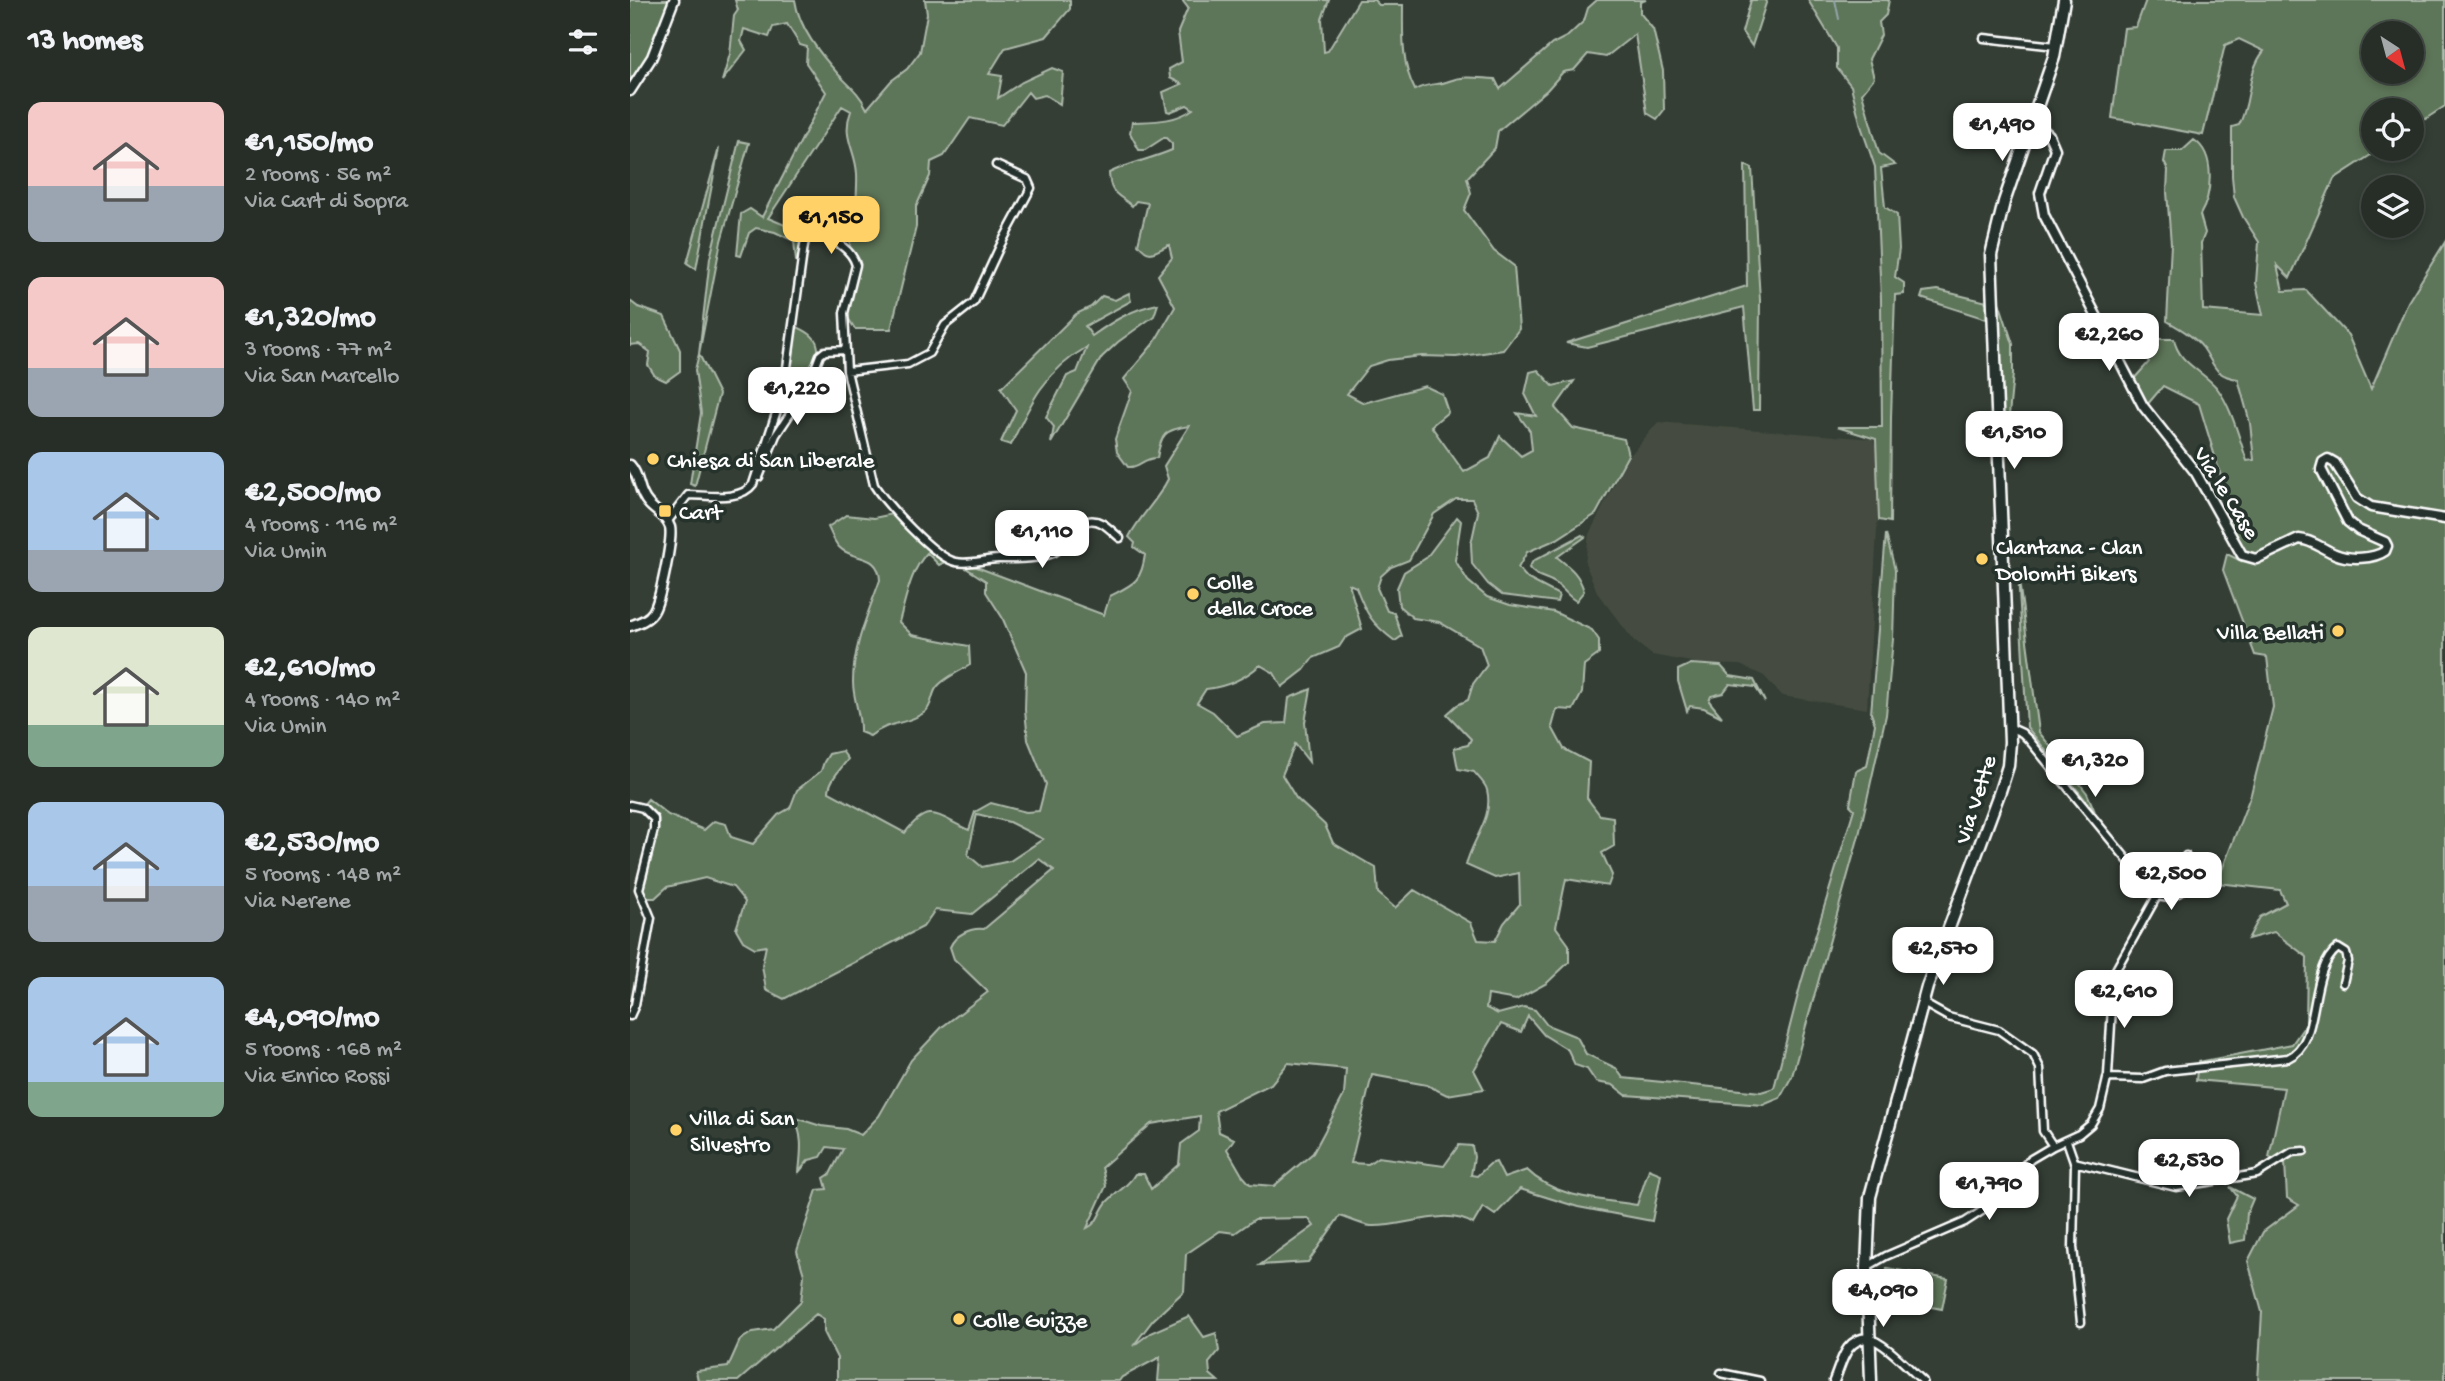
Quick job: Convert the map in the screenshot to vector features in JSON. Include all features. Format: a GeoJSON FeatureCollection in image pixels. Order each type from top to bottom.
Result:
{"type":"FeatureCollection","features":[{"type":"Feature","properties":{"kind":"main road","name":"Via Vette"},"geometry":{"type":"LineString","coordinates":[[1871,1381],[1867,1268],[1870,1197],[1938,954],[2003,785],[2008,758],[1991,255],[2001,213],[2034,122],[2056,46],[2064,0]]}},
{"type":"Feature","properties":{"kind":"street"},"geometry":{"type":"LineString","coordinates":[[630,91],[652,57],[674,0]]}},
{"type":"Feature","properties":{"kind":"street"},"geometry":{"type":"LineString","coordinates":[[1983,38],[2056,46]]}},
{"type":"Feature","properties":{"kind":"street","name":"Via le Case"},"geometry":{"type":"LineString","coordinates":[[2034,122],[2049,135],[2055,149],[2040,193],[2044,215],[2143,407],[2196,473],[2242,555],[2256,559],[2299,539],[2343,556],[2373,556],[2385,551],[2385,542],[2352,527],[2341,512],[2321,469],[2323,462],[2328,459],[2334,463],[2363,504],[2445,519]]}},
{"type":"Feature","properties":{"kind":"street"},"geometry":{"type":"LineString","coordinates":[[847,371],[908,364],[929,353],[945,324],[974,302],[1031,188],[1027,180],[996,165]]}},
{"type":"Feature","properties":{"kind":"street"},"geometry":{"type":"LineString","coordinates":[[747,492],[758,472],[774,413],[781,398],[807,234],[816,232],[849,250],[854,257],[856,265],[844,313],[847,371],[874,485],[884,501],[942,557],[955,562],[1030,559],[1054,553],[1076,527],[1090,520],[1101,522],[1119,538]]}},
{"type":"Feature","properties":{"kind":"street"},"geometry":{"type":"LineString","coordinates":[[668,521],[688,495],[735,495],[747,492],[753,487],[764,468],[783,421],[808,387],[820,355],[828,351],[846,350]]}},
{"type":"Feature","properties":{"kind":"street"},"geometry":{"type":"LineString","coordinates":[[630,465],[637,472],[639,488],[648,505],[668,521],[671,531],[665,570],[653,612],[641,623],[630,626]]}},
{"type":"Feature","properties":{"kind":"street"},"geometry":{"type":"LineString","coordinates":[[2009,727],[2029,740],[2156,894],[2169,898],[2180,892]]}},
{"type":"Feature","properties":{"kind":"street"},"geometry":{"type":"LineString","coordinates":[[630,806],[650,813],[654,819],[654,829],[639,889],[651,918],[635,1005],[630,1016]]}},
{"type":"Feature","properties":{"kind":"street"},"geometry":{"type":"LineString","coordinates":[[1867,1268],[1886,1256],[1965,1222],[1982,1211],[2031,1159],[2067,1141],[2091,1124],[2100,1109],[2107,1079],[2114,973],[2156,894],[2186,856]]}},
{"type":"Feature","properties":{"kind":"street"},"geometry":{"type":"LineString","coordinates":[[2107,1079],[2143,1079],[2165,1072],[2288,1058],[2295,1055],[2304,1044],[2320,977],[2327,959],[2338,948],[2346,953],[2348,961],[2343,983]]}},
{"type":"Feature","properties":{"kind":"street"},"geometry":{"type":"LineString","coordinates":[[1923,1003],[1948,1017],[1999,1030],[2033,1054],[2040,1068],[2043,1131],[2053,1146]]}},
{"type":"Feature","properties":{"kind":"street"},"geometry":{"type":"LineString","coordinates":[[2067,1141],[2074,1161],[2073,1247],[2081,1322]]}},
{"type":"Feature","properties":{"kind":"street"},"geometry":{"type":"LineString","coordinates":[[2074,1161],[2176,1187],[2257,1174],[2292,1152],[2304,1151]]}},
{"type":"Feature","properties":{"kind":"street"},"geometry":{"type":"LineString","coordinates":[[1867,1254],[1886,1256]]}},
{"type":"Feature","properties":{"kind":"street"},"geometry":{"type":"LineString","coordinates":[[1834,1381],[1848,1345],[1858,1339],[1868,1338],[1873,1338],[1923,1381]]}},
{"type":"Feature","properties":{"kind":"street"},"geometry":{"type":"LineString","coordinates":[[1720,1373],[1760,1381]]}},
{"type":"Feature","properties":{"kind":"shaded area"},"geometry":{"type":"Polygon","coordinates":[[[1658,422],[1873,439],[1879,454],[1878,512],[1867,709],[1782,696],[1764,676],[1740,665],[1702,664],[1652,655],[1634,641],[1598,594],[1585,563],[1589,534],[1628,458],[1658,422]]]}},
{"type":"Feature","properties":{"kind":"green space"},"geometry":{"type":"Polygon","coordinates":[[[630,0],[669,0],[648,57],[630,84],[630,0]]]}},
{"type":"Feature","properties":{"kind":"green space"},"geometry":{"type":"Polygon","coordinates":[[[735,0],[795,0],[801,21],[811,40],[867,109],[920,52],[927,14],[925,0],[1070,0],[1070,9],[1046,37],[1005,48],[989,74],[1002,76],[998,98],[1022,82],[1052,68],[1063,72],[1060,104],[1045,95],[1033,98],[1028,92],[1002,125],[970,118],[944,156],[931,162],[930,176],[916,207],[916,227],[891,329],[855,329],[845,313],[857,260],[849,250],[857,174],[848,136],[851,111],[842,106],[768,218],[807,234],[801,269],[796,261],[794,241],[775,232],[756,228],[749,233],[741,256],[737,255],[741,214],[750,209],[762,217],[826,92],[806,63],[807,47],[800,45],[787,24],[773,27],[769,37],[744,29],[741,41],[746,50],[722,81],[730,54],[734,16],[738,10],[735,0]]]}},
{"type":"Feature","properties":{"kind":"green space"},"geometry":{"type":"Polygon","coordinates":[[[1182,0],[1329,0],[1322,19],[1324,52],[1328,51],[1359,0],[1374,0],[1379,5],[1403,5],[1405,59],[1415,90],[1471,77],[1495,79],[1500,89],[1552,44],[1568,36],[1584,21],[1588,8],[1597,0],[1646,0],[1640,2],[1640,13],[1653,29],[1663,71],[1664,110],[1657,119],[1647,113],[1635,34],[1606,57],[1588,54],[1574,70],[1563,72],[1547,90],[1498,131],[1495,148],[1467,178],[1471,193],[1464,210],[1494,251],[1514,266],[1519,329],[1503,350],[1456,357],[1422,356],[1388,360],[1369,366],[1347,394],[1364,403],[1425,386],[1442,394],[1448,412],[1431,426],[1464,472],[1490,458],[1500,436],[1521,456],[1532,450],[1530,431],[1517,413],[1536,416],[1525,394],[1530,372],[1538,370],[1553,386],[1574,381],[1555,408],[1573,428],[1624,439],[1628,455],[1596,514],[1557,539],[1527,552],[1518,568],[1528,579],[1559,595],[1557,602],[1502,595],[1488,584],[1472,564],[1471,544],[1478,512],[1472,499],[1456,499],[1434,514],[1409,560],[1391,567],[1381,576],[1377,588],[1387,611],[1394,613],[1402,636],[1395,641],[1375,624],[1356,587],[1349,584],[1362,629],[1345,638],[1339,647],[1313,658],[1304,670],[1282,687],[1274,673],[1260,665],[1234,682],[1206,689],[1197,703],[1213,712],[1237,736],[1265,724],[1286,723],[1289,698],[1311,689],[1305,722],[1309,762],[1295,744],[1282,775],[1296,798],[1325,825],[1333,843],[1376,868],[1378,893],[1395,908],[1414,890],[1471,923],[1478,940],[1495,941],[1504,923],[1520,904],[1519,873],[1495,878],[1466,865],[1485,819],[1488,800],[1484,783],[1474,772],[1458,769],[1454,748],[1468,745],[1471,739],[1447,714],[1468,700],[1473,684],[1487,665],[1480,646],[1439,622],[1413,618],[1399,606],[1397,588],[1404,572],[1426,558],[1457,517],[1461,521],[1455,560],[1468,581],[1487,597],[1510,605],[1554,612],[1592,630],[1599,640],[1599,654],[1584,665],[1582,693],[1573,710],[1557,709],[1552,727],[1564,749],[1589,762],[1587,798],[1600,815],[1613,817],[1614,846],[1602,853],[1612,875],[1608,886],[1566,879],[1556,927],[1569,945],[1569,962],[1547,983],[1516,1000],[1488,995],[1486,1008],[1498,1014],[1524,1007],[1535,1010],[1547,1025],[1577,1037],[1586,1054],[1616,1068],[1623,1078],[1761,1092],[1774,1088],[1801,983],[1854,809],[1850,805],[1856,771],[1867,766],[1875,724],[1871,713],[1886,534],[1895,570],[1893,639],[1886,715],[1859,835],[1792,1076],[1780,1098],[1763,1105],[1626,1095],[1613,1085],[1596,1082],[1587,1069],[1575,1065],[1568,1050],[1544,1035],[1528,1016],[1521,1032],[1501,1024],[1474,1070],[1484,1089],[1447,1095],[1427,1085],[1372,1075],[1351,1163],[1368,1164],[1378,1157],[1444,1166],[1459,1145],[1472,1146],[1474,1157],[1471,1175],[1477,1176],[1496,1162],[1504,1178],[1527,1170],[1538,1179],[1564,1192],[1637,1205],[1649,1169],[1661,1174],[1652,1221],[1578,1207],[1520,1189],[1495,1215],[1483,1207],[1473,1224],[1462,1219],[1436,1217],[1371,1226],[1340,1216],[1308,1262],[1260,1265],[1314,1226],[1308,1218],[1255,1219],[1235,1233],[1220,1231],[1186,1254],[1184,1291],[1153,1320],[1133,1346],[1150,1333],[1189,1316],[1204,1337],[1216,1333],[1219,1351],[1209,1363],[1210,1374],[1218,1381],[1158,1381],[1160,1357],[1119,1381],[837,1381],[837,1358],[824,1332],[824,1319],[816,1314],[738,1381],[698,1381],[696,1371],[728,1367],[740,1340],[753,1332],[773,1329],[801,1301],[804,1275],[797,1251],[817,1190],[827,1189],[824,1178],[830,1174],[843,1149],[827,1147],[821,1157],[809,1160],[799,1172],[800,1137],[793,1117],[861,1135],[879,1116],[911,1060],[942,1027],[988,992],[954,959],[950,947],[952,943],[964,933],[984,929],[1054,870],[1039,859],[972,914],[935,910],[923,927],[784,999],[766,990],[762,965],[766,946],[755,948],[743,941],[736,929],[745,902],[733,887],[705,878],[667,887],[655,898],[645,898],[641,889],[657,818],[643,805],[648,799],[668,815],[704,830],[714,821],[726,824],[731,837],[753,844],[778,815],[790,808],[797,790],[821,771],[829,754],[842,751],[848,759],[833,779],[829,792],[905,833],[913,823],[927,814],[941,816],[969,830],[975,812],[991,803],[1026,812],[1039,811],[1046,784],[1028,740],[1025,710],[1026,672],[1002,617],[986,592],[986,581],[963,566],[974,566],[1104,615],[1110,596],[1135,582],[1141,572],[1145,555],[1134,547],[1135,543],[1129,537],[1164,487],[1168,479],[1164,466],[1189,426],[1165,434],[1157,458],[1135,466],[1128,467],[1117,452],[1115,439],[1132,391],[1124,379],[1154,343],[1175,307],[1158,275],[1172,258],[1169,245],[1156,252],[1149,253],[1142,249],[1138,244],[1148,203],[1136,201],[1132,206],[1118,196],[1111,186],[1109,173],[1172,150],[1172,144],[1165,137],[1145,150],[1139,150],[1130,133],[1132,122],[1172,119],[1193,109],[1187,105],[1167,111],[1163,92],[1182,84],[1170,78],[1169,69],[1182,62],[1178,32],[1188,8],[1182,0]],[[977,814],[968,855],[982,867],[1010,861],[1043,839],[1009,822],[977,814]],[[1288,1063],[1271,1084],[1216,1111],[1219,1132],[1234,1139],[1227,1149],[1250,1184],[1274,1186],[1313,1153],[1344,1095],[1346,1069],[1288,1063]],[[1200,1116],[1151,1124],[1102,1167],[1106,1186],[1087,1228],[1096,1220],[1107,1202],[1135,1174],[1144,1174],[1151,1189],[1179,1164],[1181,1144],[1199,1131],[1200,1116]]]}},
{"type":"Feature","properties":{"kind":"green space"},"geometry":{"type":"Polygon","coordinates":[[[1751,0],[1767,0],[1752,46],[1742,32],[1751,0]]]}},
{"type":"Feature","properties":{"kind":"green space"},"geometry":{"type":"Polygon","coordinates":[[[1808,0],[1889,0],[1886,15],[1879,22],[1881,35],[1869,59],[1874,78],[1862,93],[1879,153],[1895,165],[1881,168],[1885,207],[1897,215],[1899,249],[1895,277],[1904,283],[1904,294],[1895,295],[1890,522],[1879,520],[1876,439],[1837,427],[1882,427],[1881,298],[1875,167],[1851,86],[1837,68],[1837,48],[1808,0]]]}},
{"type":"Feature","properties":{"kind":"green space"},"geometry":{"type":"Polygon","coordinates":[[[2146,0],[2445,0],[2445,106],[2424,120],[2424,98],[2361,98],[2362,161],[2334,179],[2290,278],[2277,265],[2283,291],[2306,290],[2348,335],[2371,389],[2408,302],[2445,242],[2445,1381],[2258,1381],[2262,1312],[2248,1261],[2263,1232],[2299,1205],[2287,1198],[2285,1163],[2269,1157],[2284,1088],[2196,1080],[2198,1062],[2292,1044],[2306,1024],[2307,957],[2274,932],[2248,939],[2260,917],[2286,903],[2280,890],[2217,883],[2251,794],[2273,707],[2267,657],[2255,655],[2223,570],[2227,554],[2241,561],[2220,473],[2199,404],[2163,386],[2147,405],[2133,380],[2149,362],[2139,349],[2159,339],[2174,339],[2185,360],[2217,388],[2235,423],[2247,461],[2254,460],[2250,423],[2238,379],[2230,378],[2216,369],[2199,344],[2167,321],[2171,244],[2168,170],[2164,162],[2166,151],[2182,151],[2194,140],[2201,146],[2209,165],[2209,186],[2200,215],[2205,233],[2201,243],[2203,310],[2263,315],[2256,283],[2259,242],[2234,197],[2232,127],[2239,125],[2243,116],[2254,68],[2264,51],[2239,39],[2225,45],[2203,135],[2112,118],[2124,28],[2136,27],[2146,0]]]}},
{"type":"Feature","properties":{"kind":"green space"},"geometry":{"type":"Polygon","coordinates":[[[739,141],[749,143],[721,241],[699,354],[710,258],[739,141]]]}},
{"type":"Feature","properties":{"kind":"green space"},"geometry":{"type":"Polygon","coordinates":[[[719,148],[696,269],[687,263],[719,148]]]}},
{"type":"Feature","properties":{"kind":"green space"},"geometry":{"type":"Polygon","coordinates":[[[1745,165],[1752,168],[1760,300],[1759,410],[1753,410],[1744,307],[1587,347],[1566,343],[1747,286],[1745,165]]]}},
{"type":"Feature","properties":{"kind":"green space"},"geometry":{"type":"Polygon","coordinates":[[[1938,290],[1987,302],[1986,319],[1921,298],[1923,292],[1938,290]]]}},
{"type":"Feature","properties":{"kind":"green space"},"geometry":{"type":"Polygon","coordinates":[[[1995,290],[2013,344],[2013,374],[2003,477],[1995,290]]]}},
{"type":"Feature","properties":{"kind":"green space"},"geometry":{"type":"Polygon","coordinates":[[[1129,293],[1131,301],[1085,326],[1092,336],[1123,316],[1158,304],[1154,316],[1102,357],[1051,443],[1054,427],[1046,417],[1067,376],[1077,372],[1087,347],[1072,356],[1040,389],[1011,445],[1001,442],[1016,410],[1001,388],[1076,314],[1091,307],[1102,296],[1115,300],[1129,293]]]}},
{"type":"Feature","properties":{"kind":"green space"},"geometry":{"type":"Polygon","coordinates":[[[630,301],[638,307],[664,316],[680,350],[680,371],[666,381],[655,376],[648,365],[650,352],[639,344],[630,345],[630,301]]]}},
{"type":"Feature","properties":{"kind":"green space"},"geometry":{"type":"Polygon","coordinates":[[[793,325],[812,336],[817,343],[818,353],[812,374],[792,412],[777,407],[793,325]]]}},
{"type":"Feature","properties":{"kind":"green space"},"geometry":{"type":"Polygon","coordinates":[[[699,354],[719,394],[695,486],[690,484],[701,413],[695,370],[699,354]]]}},
{"type":"Feature","properties":{"kind":"green space"},"geometry":{"type":"Polygon","coordinates":[[[897,513],[945,562],[939,565],[927,553],[921,560],[909,586],[899,622],[912,635],[969,646],[970,665],[940,684],[925,712],[870,736],[860,732],[853,688],[854,669],[862,630],[880,580],[879,571],[870,561],[851,555],[839,547],[828,527],[846,515],[874,518],[897,513]]]}},
{"type":"Feature","properties":{"kind":"green space"},"geometry":{"type":"Polygon","coordinates":[[[1582,535],[1585,537],[1557,557],[1580,580],[1584,591],[1576,601],[1555,583],[1529,568],[1533,561],[1582,535]]]}},
{"type":"Feature","properties":{"kind":"green space"},"geometry":{"type":"Polygon","coordinates":[[[2018,573],[2039,732],[2087,793],[2095,812],[2027,727],[2018,573]]]}},
{"type":"Feature","properties":{"kind":"green space"},"geometry":{"type":"Polygon","coordinates":[[[1691,664],[1721,666],[1730,676],[1754,680],[1765,702],[1755,687],[1730,684],[1723,693],[1711,696],[1709,701],[1722,717],[1704,708],[1690,706],[1687,711],[1678,681],[1678,670],[1691,664]]]}},
{"type":"Feature","properties":{"kind":"green space"},"geometry":{"type":"Polygon","coordinates":[[[2230,1187],[2253,1199],[2247,1213],[2245,1240],[2230,1243],[2226,1219],[2237,1196],[2230,1187]]]}},
{"type":"Feature","properties":{"kind":"green space"},"geometry":{"type":"Polygon","coordinates":[[[1887,1268],[1948,1279],[1942,1309],[1900,1301],[1899,1304],[1895,1303],[1895,1300],[1879,1298],[1883,1272],[1886,1272],[1887,1268]]]}},
{"type":"Feature","properties":{"kind":"waterway"},"geometry":{"type":"LineString","coordinates":[[1835,0],[1839,19]]}},
{"type":"Feature","properties":{"kind":"place","name":"Chiesa di San Liberale"},"geometry":{"type":"Point","coordinates":[653,459]}},
{"type":"Feature","properties":{"kind":"place","name":"Cart"},"geometry":{"type":"Point","coordinates":[665,511]}},
{"type":"Feature","properties":{"kind":"place","name":"Clantana - Clan Dolomiti Bikers"},"geometry":{"type":"Point","coordinates":[1982,559]}},
{"type":"Feature","properties":{"kind":"place","name":"Colle della Croce"},"geometry":{"type":"Point","coordinates":[1193,594]}},
{"type":"Feature","properties":{"kind":"place","name":"Villa Bellati"},"geometry":{"type":"Point","coordinates":[2338,631]}},
{"type":"Feature","properties":{"kind":"place","name":"Villa di San Silvestro"},"geometry":{"type":"Point","coordinates":[676,1130]}},
{"type":"Feature","properties":{"kind":"place","name":"Colle Guizze"},"geometry":{"type":"Point","coordinates":[959,1319]}}]}
